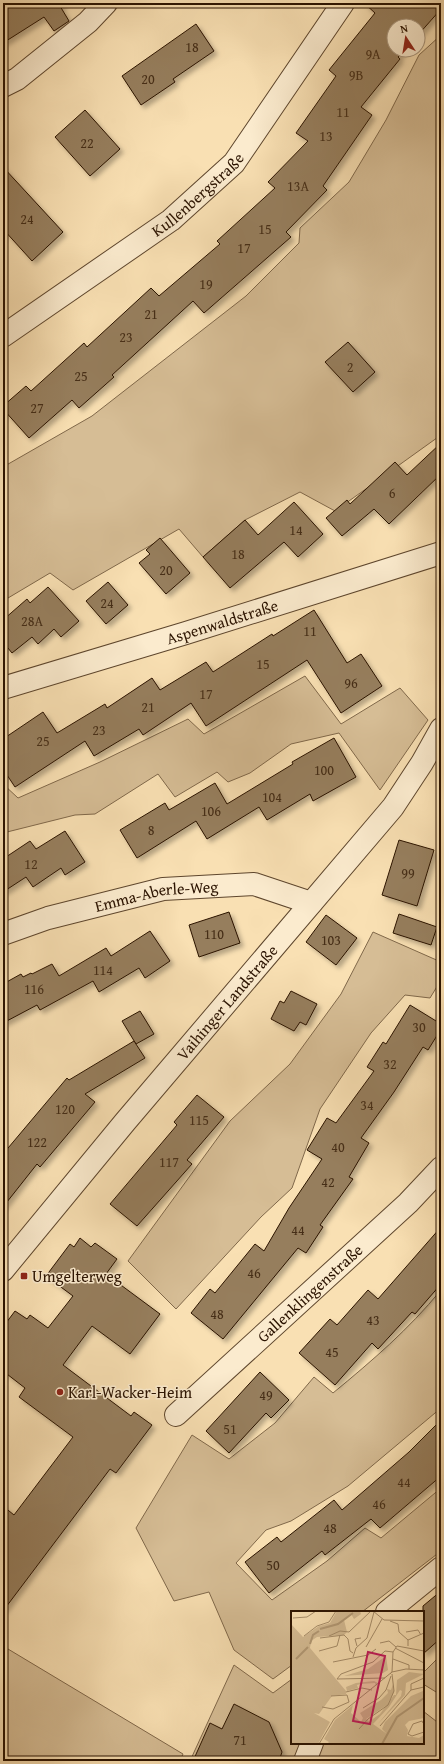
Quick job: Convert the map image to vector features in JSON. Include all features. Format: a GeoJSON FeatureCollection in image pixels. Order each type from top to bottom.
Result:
{"type":"FeatureCollection","features":[{"type":"Feature","properties":{"kind":"street"},"geometry":{"type":"LineString","coordinates":[[3,86],[17,79],[88,22],[106,3]]}},
{"type":"Feature","properties":{"kind":"street","name":"Kullenbergstraße"},"geometry":{"type":"LineString","coordinates":[[3,336],[171,220],[234,163],[343,3]]}},
{"type":"Feature","properties":{"kind":"street","name":"Aspenwaldstraße"},"geometry":{"type":"LineString","coordinates":[[3,688],[186,633],[441,553]]}},
{"type":"Feature","properties":{"kind":"street","name":"Vaihinger Landstraße"},"geometry":{"type":"LineString","coordinates":[[3,1270],[125,1122],[393,807],[422,763],[441,728]]}},
{"type":"Feature","properties":{"kind":"street","name":"Emma-Aberle-Weg"},"geometry":{"type":"LineString","coordinates":[[3,934],[48,918],[163,889],[254,884],[311,903]]}},
{"type":"Feature","properties":{"kind":"street","name":"Gallenklingenstraße"},"geometry":{"type":"LineString","coordinates":[[176,1415],[408,1203],[441,1168]]}},
{"type":"Feature","properties":{"kind":"street"},"geometry":{"type":"LineString","coordinates":[[388,1611],[441,1568]]}},
{"type":"Feature","properties":{"kind":"street"},"geometry":{"type":"LineString","coordinates":[[305,1761],[312,1744]]}},
{"type":"Feature","properties":{"kind":"shaded area"},"geometry":{"type":"Polygon","coordinates":[[[441,35],[441,435],[335,511],[300,492],[245,520],[203,557],[179,529],[73,590],[50,573],[3,601],[3,467],[92,416],[246,296],[299,243],[300,228],[349,182],[386,120],[417,58],[426,58],[426,49],[441,35]]]}},
{"type":"Feature","properties":{"kind":"shaded area"},"geometry":{"type":"Polygon","coordinates":[[[305,676],[341,724],[400,688],[428,720],[380,790],[339,733],[291,744],[250,773],[228,782],[217,772],[175,797],[158,774],[95,814],[75,815],[3,833],[3,784],[18,798],[100,762],[188,719],[204,734],[305,676]]]}},
{"type":"Feature","properties":{"kind":"shaded area"},"geometry":{"type":"Polygon","coordinates":[[[373,932],[441,962],[441,980],[430,998],[405,995],[371,1033],[320,1109],[292,1188],[261,1217],[176,1309],[128,1261],[230,1121],[290,1064],[341,994],[373,932]]]}},
{"type":"Feature","properties":{"kind":"shaded area"},"geometry":{"type":"Polygon","coordinates":[[[441,1290],[441,1408],[348,1486],[291,1521],[266,1530],[236,1563],[272,1600],[327,1561],[365,1528],[381,1538],[441,1488],[441,1551],[363,1611],[291,1611],[291,1666],[273,1679],[234,1650],[209,1592],[174,1601],[136,1528],[192,1435],[229,1459],[275,1423],[314,1377],[333,1393],[390,1344],[429,1305],[441,1290]]]}},
{"type":"Feature","properties":{"kind":"shaded area"},"geometry":{"type":"Polygon","coordinates":[[[3,1646],[183,1754],[180,1761],[3,1761],[3,1646]]]}},
{"type":"Feature","properties":{"kind":"shaded area"},"geometry":{"type":"Polygon","coordinates":[[[441,1655],[441,1695],[424,1685],[424,1672],[441,1655]]]}},
{"type":"Feature","properties":{"kind":"shaded area"},"geometry":{"type":"Polygon","coordinates":[[[234,1665],[273,1693],[291,1680],[291,1744],[424,1744],[424,1712],[441,1725],[441,1761],[190,1761],[234,1665]]]}},
{"type":"Feature","properties":{"kind":"building"},"geometry":{"type":"Polygon","coordinates":[[[14,3],[65,3],[60,6],[69,21],[54,31],[44,17],[3,43],[3,9],[14,3]]]}},
{"type":"Feature","properties":{"kind":"building"},"geometry":{"type":"Polygon","coordinates":[[[364,3],[441,3],[441,9],[426,26],[426,18],[386,18],[386,58],[400,59],[361,107],[372,115],[323,186],[327,190],[286,232],[291,237],[204,313],[193,301],[112,375],[114,377],[79,408],[72,400],[29,438],[3,409],[3,406],[26,386],[31,391],[84,343],[87,347],[151,288],[159,296],[220,244],[217,241],[275,188],[268,182],[308,141],[296,133],[336,76],[329,70],[375,13],[364,3]]]}},
{"type":"Feature","properties":{"kind":"building"},"geometry":{"type":"Polygon","coordinates":[[[196,24],[214,51],[173,79],[175,82],[141,105],[122,76],[196,24]]]}},
{"type":"Feature","properties":{"kind":"building"},"geometry":{"type":"Polygon","coordinates":[[[85,110],[120,149],[90,176],[55,137],[85,110]]]}},
{"type":"Feature","properties":{"kind":"building"},"geometry":{"type":"Polygon","coordinates":[[[3,167],[63,232],[32,261],[3,229],[3,167]]]}},
{"type":"Feature","properties":{"kind":"building"},"geometry":{"type":"Polygon","coordinates":[[[348,342],[375,372],[353,392],[325,362],[348,342]]]}},
{"type":"Feature","properties":{"kind":"building"},"geometry":{"type":"Polygon","coordinates":[[[441,443],[441,474],[389,524],[374,509],[342,536],[326,518],[347,500],[350,504],[395,462],[407,475],[441,443]]]}},
{"type":"Feature","properties":{"kind":"building"},"geometry":{"type":"Polygon","coordinates":[[[294,502],[323,534],[298,557],[284,542],[230,588],[203,557],[245,520],[258,535],[294,502]]]}},
{"type":"Feature","properties":{"kind":"building"},"geometry":{"type":"Polygon","coordinates":[[[160,538],[190,573],[166,594],[139,563],[150,554],[146,550],[160,538]]]}},
{"type":"Feature","properties":{"kind":"building"},"geometry":{"type":"Polygon","coordinates":[[[108,582],[128,605],[106,624],[86,601],[108,582]]]}},
{"type":"Feature","properties":{"kind":"building"},"geometry":{"type":"Polygon","coordinates":[[[48,587],[79,621],[61,637],[54,629],[38,644],[32,637],[12,653],[3,642],[3,620],[27,599],[30,603],[48,587]]]}},
{"type":"Feature","properties":{"kind":"building"},"geometry":{"type":"Polygon","coordinates":[[[314,610],[347,663],[361,654],[382,686],[341,713],[307,660],[206,726],[191,703],[143,735],[139,729],[94,756],[85,741],[15,787],[3,769],[3,739],[43,712],[57,733],[105,704],[107,708],[152,678],[160,690],[206,662],[213,672],[272,634],[273,636],[314,610]]]}},
{"type":"Feature","properties":{"kind":"building"},"geometry":{"type":"Polygon","coordinates":[[[334,738],[356,777],[313,801],[310,794],[267,820],[259,807],[207,839],[196,821],[137,858],[120,830],[165,803],[169,810],[215,783],[227,804],[293,764],[292,762],[334,738]]]}},
{"type":"Feature","properties":{"kind":"building"},"geometry":{"type":"Polygon","coordinates":[[[65,831],[85,862],[65,875],[61,868],[33,887],[26,877],[3,892],[3,859],[30,841],[36,849],[65,831]]]}},
{"type":"Feature","properties":{"kind":"building"},"geometry":{"type":"Polygon","coordinates":[[[399,840],[434,850],[417,906],[382,895],[399,840]]]}},
{"type":"Feature","properties":{"kind":"building"},"geometry":{"type":"Polygon","coordinates":[[[229,912],[240,943],[199,957],[189,925],[229,912]]]}},
{"type":"Feature","properties":{"kind":"building"},"geometry":{"type":"Polygon","coordinates":[[[399,914],[437,927],[431,945],[393,933],[399,914]]]}},
{"type":"Feature","properties":{"kind":"building"},"geometry":{"type":"Polygon","coordinates":[[[326,915],[357,938],[336,965],[306,942],[326,915]]]}},
{"type":"Feature","properties":{"kind":"building"},"geometry":{"type":"Polygon","coordinates":[[[150,931],[170,961],[145,978],[139,968],[99,992],[93,981],[40,1010],[37,1005],[3,1023],[3,984],[21,974],[23,977],[52,964],[59,976],[106,948],[111,956],[150,931]]]}},
{"type":"Feature","properties":{"kind":"building"},"geometry":{"type":"Polygon","coordinates":[[[291,991],[317,1004],[306,1025],[300,1022],[294,1031],[271,1019],[280,1001],[284,1003],[291,991]]]}},
{"type":"Feature","properties":{"kind":"building"},"geometry":{"type":"Polygon","coordinates":[[[410,1005],[441,1024],[441,1029],[428,1050],[423,1047],[394,1092],[361,1138],[369,1143],[349,1177],[353,1179],[320,1225],[323,1227],[306,1253],[298,1248],[223,1339],[191,1313],[210,1289],[215,1293],[255,1244],[264,1251],[289,1208],[322,1159],[307,1150],[327,1118],[336,1123],[374,1071],[367,1067],[383,1042],[386,1044],[410,1005]]]}},
{"type":"Feature","properties":{"kind":"building"},"geometry":{"type":"Polygon","coordinates":[[[140,1011],[154,1034],[136,1044],[122,1021],[140,1011]]]}},
{"type":"Feature","properties":{"kind":"building"},"geometry":{"type":"Polygon","coordinates":[[[134,1041],[145,1058],[85,1094],[95,1102],[40,1167],[37,1164],[3,1207],[3,1154],[67,1078],[69,1080],[134,1041]]]}},
{"type":"Feature","properties":{"kind":"building"},"geometry":{"type":"Polygon","coordinates":[[[197,1095],[224,1117],[187,1160],[192,1164],[137,1226],[110,1204],[177,1125],[174,1122],[197,1095]]]}},
{"type":"Feature","properties":{"kind":"building"},"geometry":{"type":"Polygon","coordinates":[[[441,1227],[441,1284],[415,1314],[412,1312],[378,1349],[372,1343],[335,1385],[299,1353],[330,1319],[337,1325],[368,1290],[378,1299],[441,1227]]]}},
{"type":"Feature","properties":{"kind":"building","name":"Karl-Wacker-Heim"},"geometry":{"type":"Polygon","coordinates":[[[80,1238],[91,1247],[95,1243],[117,1259],[106,1274],[160,1314],[130,1354],[92,1326],[63,1365],[131,1416],[134,1412],[152,1425],[116,1473],[110,1469],[3,1611],[3,1506],[14,1515],[73,1437],[19,1397],[25,1388],[3,1371],[3,1327],[15,1311],[27,1319],[30,1315],[48,1328],[73,1296],[46,1276],[70,1244],[74,1247],[80,1238]]]}},
{"type":"Feature","properties":{"kind":"building"},"geometry":{"type":"Polygon","coordinates":[[[260,1372],[289,1400],[271,1418],[266,1413],[229,1453],[206,1431],[260,1372]]]}},
{"type":"Feature","properties":{"kind":"building"},"geometry":{"type":"Polygon","coordinates":[[[441,1420],[441,1476],[380,1528],[371,1519],[325,1555],[322,1551],[269,1593],[245,1562],[277,1537],[281,1542],[334,1500],[342,1510],[409,1452],[441,1420]]]}},
{"type":"Feature","properties":{"kind":"building"},"geometry":{"type":"Polygon","coordinates":[[[441,1591],[441,1638],[424,1653],[424,1611],[423,1606],[441,1591]]]}},
{"type":"Feature","properties":{"kind":"building"},"geometry":{"type":"Polygon","coordinates":[[[234,1704],[269,1722],[282,1752],[279,1761],[193,1761],[210,1723],[222,1729],[234,1704]]]}},
{"type":"Feature","properties":{"kind":"place","name":"Umgelterweg"},"geometry":{"type":"Point","coordinates":[24,1276]}},
{"type":"Feature","properties":{"kind":"place","name":"Karl-Wacker-Heim"},"geometry":{"type":"Point","coordinates":[60,1392]}}]}
